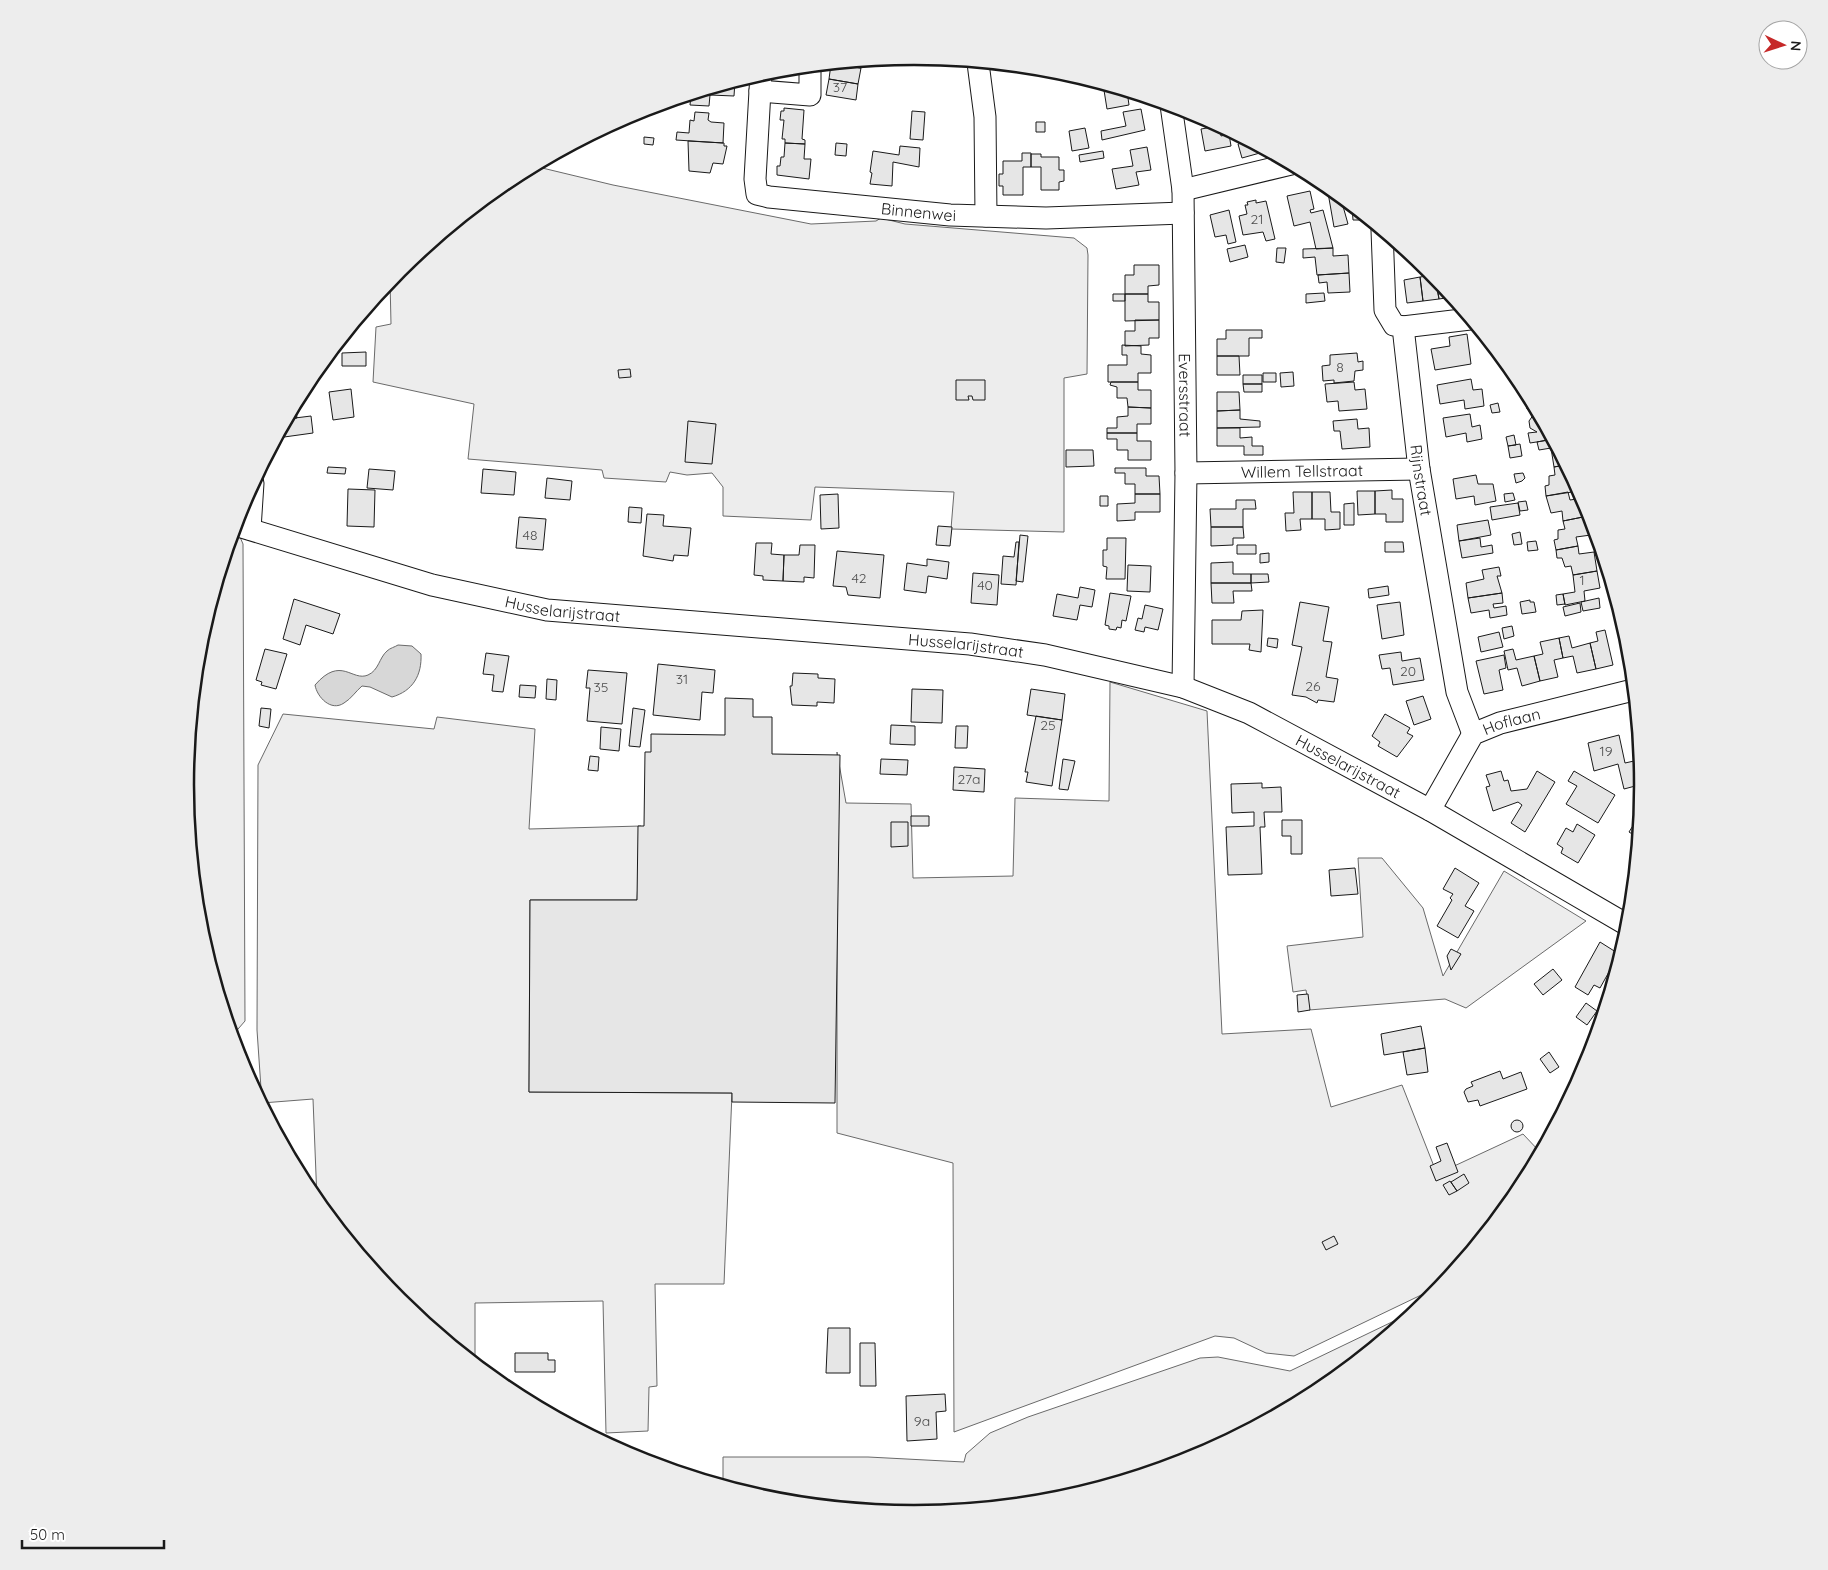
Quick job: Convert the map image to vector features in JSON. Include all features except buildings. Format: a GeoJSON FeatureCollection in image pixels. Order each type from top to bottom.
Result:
{"type":"FeatureCollection","features":[{"type":"Feature","properties":{"kind":"street"},"geometry":{"type":"LineString","coordinates":[[979,69],[985,117],[986,216]]}},
{"type":"Feature","properties":{"kind":"street","name":"Binnenwei"},"geometry":{"type":"LineString","coordinates":[[761,82],[810,96],[810,73]]}},
{"type":"Feature","properties":{"kind":"street","name":"Binnenwei"},"geometry":{"type":"LineString","coordinates":[[761,82],[755,179],[758,194],[788,199],[986,216],[1086,218],[1183,213]]}},
{"type":"Feature","properties":{"kind":"street","name":"Eversstraat"},"geometry":{"type":"LineString","coordinates":[[1172,113],[1183,190],[1186,473],[1183,687]]}},
{"type":"Feature","properties":{"kind":"street"},"geometry":{"type":"LineString","coordinates":[[1183,190],[1282,166]]}},
{"type":"Feature","properties":{"kind":"street"},"geometry":{"type":"LineString","coordinates":[[1382,239],[1385,310],[1394,325],[1403,327],[1463,320]]}},
{"type":"Feature","properties":{"kind":"street","name":"Rijnstraat"},"geometry":{"type":"LineString","coordinates":[[1403,327],[1419,469],[1457,692],[1474,734]]}},
{"type":"Feature","properties":{"kind":"street","name":"Willem Tellstraat"},"geometry":{"type":"LineString","coordinates":[[1186,473],[1419,469]]}},
{"type":"Feature","properties":{"kind":"street","name":"Husselarijstraat"},"geometry":{"type":"LineString","coordinates":[[243,527],[432,585],[547,610],[970,644],[1045,655],[1183,687],[1248,713],[1430,810],[1621,921]]}},
{"type":"Feature","properties":{"kind":"street","name":"Hoflaan"},"geometry":{"type":"LineString","coordinates":[[1430,810],[1474,734],[1500,722],[1628,691]]}},
{"type":"Feature","properties":{"kind":"shaded area"},"geometry":{"type":"Polygon","coordinates":[[[543,168],[613,185],[811,224],[876,221],[881,218],[905,224],[1074,238],[1087,248],[1088,255],[1087,374],[1064,378],[1064,532],[951,529],[954,492],[815,487],[811,520],[723,516],[723,487],[712,473],[687,475],[670,472],[666,482],[604,478],[602,470],[468,459],[474,404],[373,382],[376,327],[391,324],[390,292],[405,276],[439,244],[476,214],[514,186],[543,168]]]}},
{"type":"Feature","properties":{"kind":"shaded area"},"geometry":{"type":"Polygon","coordinates":[[[239,537],[243,544],[245,1021],[237,1030],[219,971],[208,925],[200,879],[194,785],[200,691],[208,645],[219,599],[239,537]]]}},
{"type":"Feature","properties":{"kind":"shaded area"},"geometry":{"type":"Polygon","coordinates":[[[398,645],[412,646],[421,654],[418,675],[406,691],[392,697],[370,687],[362,686],[347,701],[334,706],[325,702],[316,690],[315,685],[324,676],[332,672],[339,670],[362,676],[372,673],[387,651],[398,645]]]}},
{"type":"Feature","properties":{"kind":"shaded area"},"geometry":{"type":"Polygon","coordinates":[[[1110,682],[1207,711],[1222,1034],[1311,1029],[1331,1107],[1402,1085],[1437,1174],[1523,1134],[1536,1148],[1513,1185],[1485,1223],[1455,1260],[1423,1294],[1294,1356],[1266,1353],[1234,1338],[1215,1336],[954,1432],[953,1163],[837,1133],[837,752],[846,803],[911,804],[913,878],[1013,876],[1015,798],[1109,801],[1110,682]]]}},
{"type":"Feature","properties":{"kind":"shaded area"},"geometry":{"type":"Polygon","coordinates":[[[283,714],[434,729],[437,717],[535,729],[529,829],[641,826],[637,900],[530,900],[529,1092],[732,1093],[724,1284],[655,1284],[657,1386],[649,1387],[648,1431],[606,1433],[603,1301],[475,1303],[475,1355],[439,1326],[405,1294],[373,1260],[316,1187],[313,1099],[268,1103],[261,1087],[257,1030],[258,765],[283,714]]]}},
{"type":"Feature","properties":{"kind":"shaded area"},"geometry":{"type":"Polygon","coordinates":[[[1358,858],[1382,858],[1423,908],[1443,976],[1504,871],[1586,921],[1466,1008],[1445,999],[1309,1010],[1306,990],[1293,992],[1287,946],[1363,937],[1358,858]]]}},
{"type":"Feature","properties":{"kind":"shaded area"},"geometry":{"type":"Polygon","coordinates":[[[1395,1321],[1314,1384],[1274,1409],[1232,1431],[1145,1467],[1054,1491],[1008,1499],[914,1505],[820,1499],[774,1491],[723,1479],[723,1457],[868,1457],[964,1462],[966,1454],[990,1433],[1028,1417],[1200,1358],[1218,1357],[1290,1371],[1395,1321]]]}}]}
